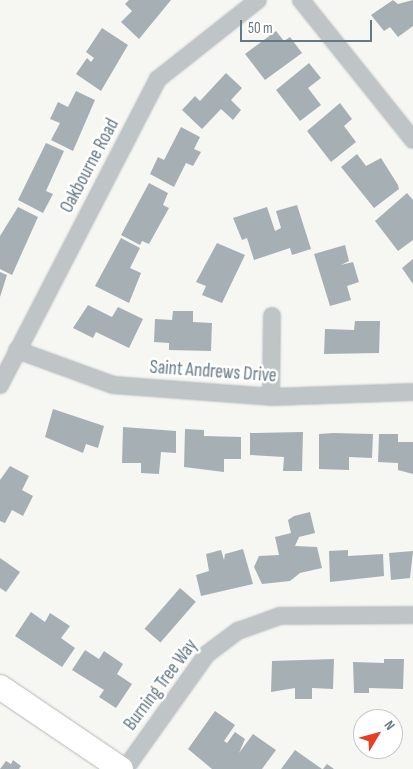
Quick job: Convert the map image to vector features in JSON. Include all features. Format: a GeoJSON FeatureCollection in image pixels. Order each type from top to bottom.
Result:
{"type":"FeatureCollection","features":[{"type":"Feature","properties":{"kind":"main road"},"geometry":{"type":"LineString","coordinates":[[0,686],[123,769]]}},
{"type":"Feature","properties":{"kind":"street","name":"Oakbourne Road"},"geometry":{"type":"LineString","coordinates":[[0,385],[158,80],[258,0]]}},
{"type":"Feature","properties":{"kind":"street"},"geometry":{"type":"LineString","coordinates":[[301,0],[413,140]]}},
{"type":"Feature","properties":{"kind":"street"},"geometry":{"type":"LineString","coordinates":[[271,397],[272,316]]}},
{"type":"Feature","properties":{"kind":"street","name":"Saint Andrews Drive"},"geometry":{"type":"LineString","coordinates":[[17,350],[113,385],[271,397],[413,392]]}},
{"type":"Feature","properties":{"kind":"street","name":"Burning Tree Way"},"geometry":{"type":"LineString","coordinates":[[123,769],[207,654],[238,631],[280,616],[413,615]]}},
{"type":"Feature","properties":{"kind":"building"},"geometry":{"type":"Polygon","coordinates":[[[129,0],[171,0],[139,39],[121,22],[132,11],[125,4],[129,0]]]}},
{"type":"Feature","properties":{"kind":"building"},"geometry":{"type":"Polygon","coordinates":[[[393,0],[398,4],[413,0],[413,26],[398,37],[390,27],[384,31],[371,15],[393,0]]]}},
{"type":"Feature","properties":{"kind":"building"},"geometry":{"type":"Polygon","coordinates":[[[102,28],[128,45],[101,91],[76,74],[87,58],[91,62],[94,58],[86,52],[102,28]]]}},
{"type":"Feature","properties":{"kind":"building"},"geometry":{"type":"Polygon","coordinates":[[[276,31],[284,41],[290,37],[302,53],[265,80],[245,54],[276,31]]]}},
{"type":"Feature","properties":{"kind":"building"},"geometry":{"type":"Polygon","coordinates":[[[309,63],[321,78],[308,88],[321,105],[300,121],[276,90],[309,63]]]}},
{"type":"Feature","properties":{"kind":"building"},"geometry":{"type":"Polygon","coordinates":[[[226,73],[242,88],[231,100],[241,110],[233,120],[221,109],[202,129],[182,110],[195,96],[200,101],[226,73]]]}},
{"type":"Feature","properties":{"kind":"building"},"geometry":{"type":"Polygon","coordinates":[[[76,91],[95,100],[73,151],[51,140],[60,123],[50,119],[58,102],[68,107],[76,91]]]}},
{"type":"Feature","properties":{"kind":"building"},"geometry":{"type":"Polygon","coordinates":[[[340,103],[352,119],[344,126],[356,142],[331,162],[307,131],[340,103]]]}},
{"type":"Feature","properties":{"kind":"building"},"geometry":{"type":"Polygon","coordinates":[[[181,127],[200,137],[194,149],[201,152],[193,166],[186,163],[174,187],[150,174],[158,157],[164,160],[181,127]]]}},
{"type":"Feature","properties":{"kind":"building"},"geometry":{"type":"Polygon","coordinates":[[[46,143],[64,151],[46,191],[53,194],[43,213],[18,200],[46,143]]]}},
{"type":"Feature","properties":{"kind":"building"},"geometry":{"type":"Polygon","coordinates":[[[357,154],[366,166],[381,158],[398,185],[399,189],[374,208],[341,167],[357,154]]]}},
{"type":"Feature","properties":{"kind":"building"},"geometry":{"type":"Polygon","coordinates":[[[149,183],[168,193],[163,205],[169,208],[149,244],[142,241],[140,245],[121,235],[149,183]]]}},
{"type":"Feature","properties":{"kind":"building"},"geometry":{"type":"Polygon","coordinates":[[[407,193],[413,200],[413,240],[398,251],[375,221],[407,193]]]}},
{"type":"Feature","properties":{"kind":"building"},"geometry":{"type":"Polygon","coordinates":[[[297,205],[311,249],[292,255],[290,248],[254,260],[247,238],[242,240],[233,218],[267,207],[275,231],[281,228],[276,211],[297,205]]]}},
{"type":"Feature","properties":{"kind":"building"},"geometry":{"type":"Polygon","coordinates":[[[18,207],[38,217],[12,275],[0,269],[0,236],[18,207]]]}},
{"type":"Feature","properties":{"kind":"building"},"geometry":{"type":"Polygon","coordinates":[[[121,238],[140,248],[130,268],[141,273],[129,303],[95,286],[121,238]]]}},
{"type":"Feature","properties":{"kind":"building"},"geometry":{"type":"Polygon","coordinates":[[[217,243],[245,255],[222,303],[202,295],[206,286],[196,282],[217,243]]]}},
{"type":"Feature","properties":{"kind":"building"},"geometry":{"type":"Polygon","coordinates":[[[345,245],[349,261],[341,265],[353,262],[359,282],[347,286],[351,300],[330,306],[314,254],[345,245]]]}},
{"type":"Feature","properties":{"kind":"building"},"geometry":{"type":"Polygon","coordinates":[[[413,259],[413,284],[402,268],[413,259]]]}},
{"type":"Feature","properties":{"kind":"building"},"geometry":{"type":"Polygon","coordinates":[[[0,272],[7,275],[0,297],[0,272]]]}},
{"type":"Feature","properties":{"kind":"building"},"geometry":{"type":"Polygon","coordinates":[[[88,305],[112,317],[118,307],[143,319],[129,348],[96,332],[93,338],[73,328],[88,305]]]}},
{"type":"Feature","properties":{"kind":"building"},"geometry":{"type":"Polygon","coordinates":[[[173,311],[193,311],[193,322],[212,323],[211,351],[169,350],[169,343],[154,342],[155,319],[172,320],[173,311]]]}},
{"type":"Feature","properties":{"kind":"building"},"geometry":{"type":"Polygon","coordinates":[[[355,321],[380,321],[379,353],[324,354],[325,329],[354,330],[355,321]]]}},
{"type":"Feature","properties":{"kind":"building"},"geometry":{"type":"Polygon","coordinates":[[[53,409],[104,426],[98,448],[86,444],[83,453],[45,437],[53,409]]]}},
{"type":"Feature","properties":{"kind":"building"},"geometry":{"type":"Polygon","coordinates":[[[123,427],[176,431],[176,453],[161,452],[159,474],[141,473],[141,463],[122,463],[123,427]]]}},
{"type":"Feature","properties":{"kind":"building"},"geometry":{"type":"Polygon","coordinates":[[[185,429],[204,430],[204,436],[241,437],[241,459],[224,459],[224,472],[184,467],[185,429]]]}},
{"type":"Feature","properties":{"kind":"building"},"geometry":{"type":"Polygon","coordinates":[[[303,432],[302,471],[283,471],[284,457],[250,455],[250,433],[303,432]]]}},
{"type":"Feature","properties":{"kind":"building"},"geometry":{"type":"Polygon","coordinates":[[[319,434],[373,434],[372,458],[349,457],[349,470],[319,469],[319,434]]]}},
{"type":"Feature","properties":{"kind":"building"},"geometry":{"type":"Polygon","coordinates":[[[379,434],[398,434],[398,442],[413,442],[413,474],[398,470],[398,463],[378,462],[379,434]]]}},
{"type":"Feature","properties":{"kind":"building"},"geometry":{"type":"Polygon","coordinates":[[[10,466],[29,476],[22,490],[33,496],[23,516],[12,510],[5,523],[0,521],[0,480],[10,466]]]}},
{"type":"Feature","properties":{"kind":"building"},"geometry":{"type":"Polygon","coordinates":[[[310,512],[315,533],[299,537],[295,546],[317,547],[322,568],[300,573],[290,581],[262,584],[254,567],[259,556],[279,555],[275,537],[291,533],[288,520],[294,516],[310,512]]]}},
{"type":"Feature","properties":{"kind":"building"},"geometry":{"type":"Polygon","coordinates":[[[243,549],[253,584],[201,596],[196,575],[209,571],[206,554],[221,550],[224,560],[225,554],[243,549]]]}},
{"type":"Feature","properties":{"kind":"building"},"geometry":{"type":"Polygon","coordinates":[[[348,550],[348,556],[383,554],[384,576],[330,582],[329,551],[348,550]]]}},
{"type":"Feature","properties":{"kind":"building"},"geometry":{"type":"Polygon","coordinates":[[[413,551],[410,578],[391,580],[389,553],[413,551]]]}},
{"type":"Feature","properties":{"kind":"building"},"geometry":{"type":"Polygon","coordinates":[[[0,558],[20,572],[6,592],[0,588],[0,558]]]}},
{"type":"Feature","properties":{"kind":"building"},"geometry":{"type":"Polygon","coordinates":[[[180,588],[196,602],[160,643],[145,629],[180,588]]]}},
{"type":"Feature","properties":{"kind":"building"},"geometry":{"type":"Polygon","coordinates":[[[31,612],[45,622],[50,613],[70,626],[61,638],[75,648],[62,667],[15,636],[31,612]]]}},
{"type":"Feature","properties":{"kind":"building"},"geometry":{"type":"Polygon","coordinates":[[[85,650],[99,659],[104,651],[123,664],[117,674],[132,684],[116,708],[99,697],[104,690],[72,670],[85,650]]]}},
{"type":"Feature","properties":{"kind":"building"},"geometry":{"type":"Polygon","coordinates":[[[334,659],[333,689],[312,688],[312,699],[295,699],[295,688],[271,692],[272,661],[334,659]]]}},
{"type":"Feature","properties":{"kind":"building"},"geometry":{"type":"Polygon","coordinates":[[[384,659],[404,659],[403,689],[369,688],[369,693],[354,693],[353,662],[384,663],[384,659]]]}},
{"type":"Feature","properties":{"kind":"building"},"geometry":{"type":"Polygon","coordinates":[[[215,711],[235,725],[224,741],[227,743],[235,732],[245,739],[239,753],[253,734],[276,750],[262,769],[212,769],[188,749],[215,711]]]}},
{"type":"Feature","properties":{"kind":"building"},"geometry":{"type":"Polygon","coordinates":[[[295,750],[322,769],[281,769],[295,750]]]}},
{"type":"Feature","properties":{"kind":"building"},"geometry":{"type":"Polygon","coordinates":[[[13,760],[21,766],[19,769],[0,769],[6,761],[11,764],[13,760]]]}},
{"type":"Feature","properties":{"kind":"building"},"geometry":{"type":"Polygon","coordinates":[[[327,764],[334,769],[323,769],[327,764]]]}}]}
